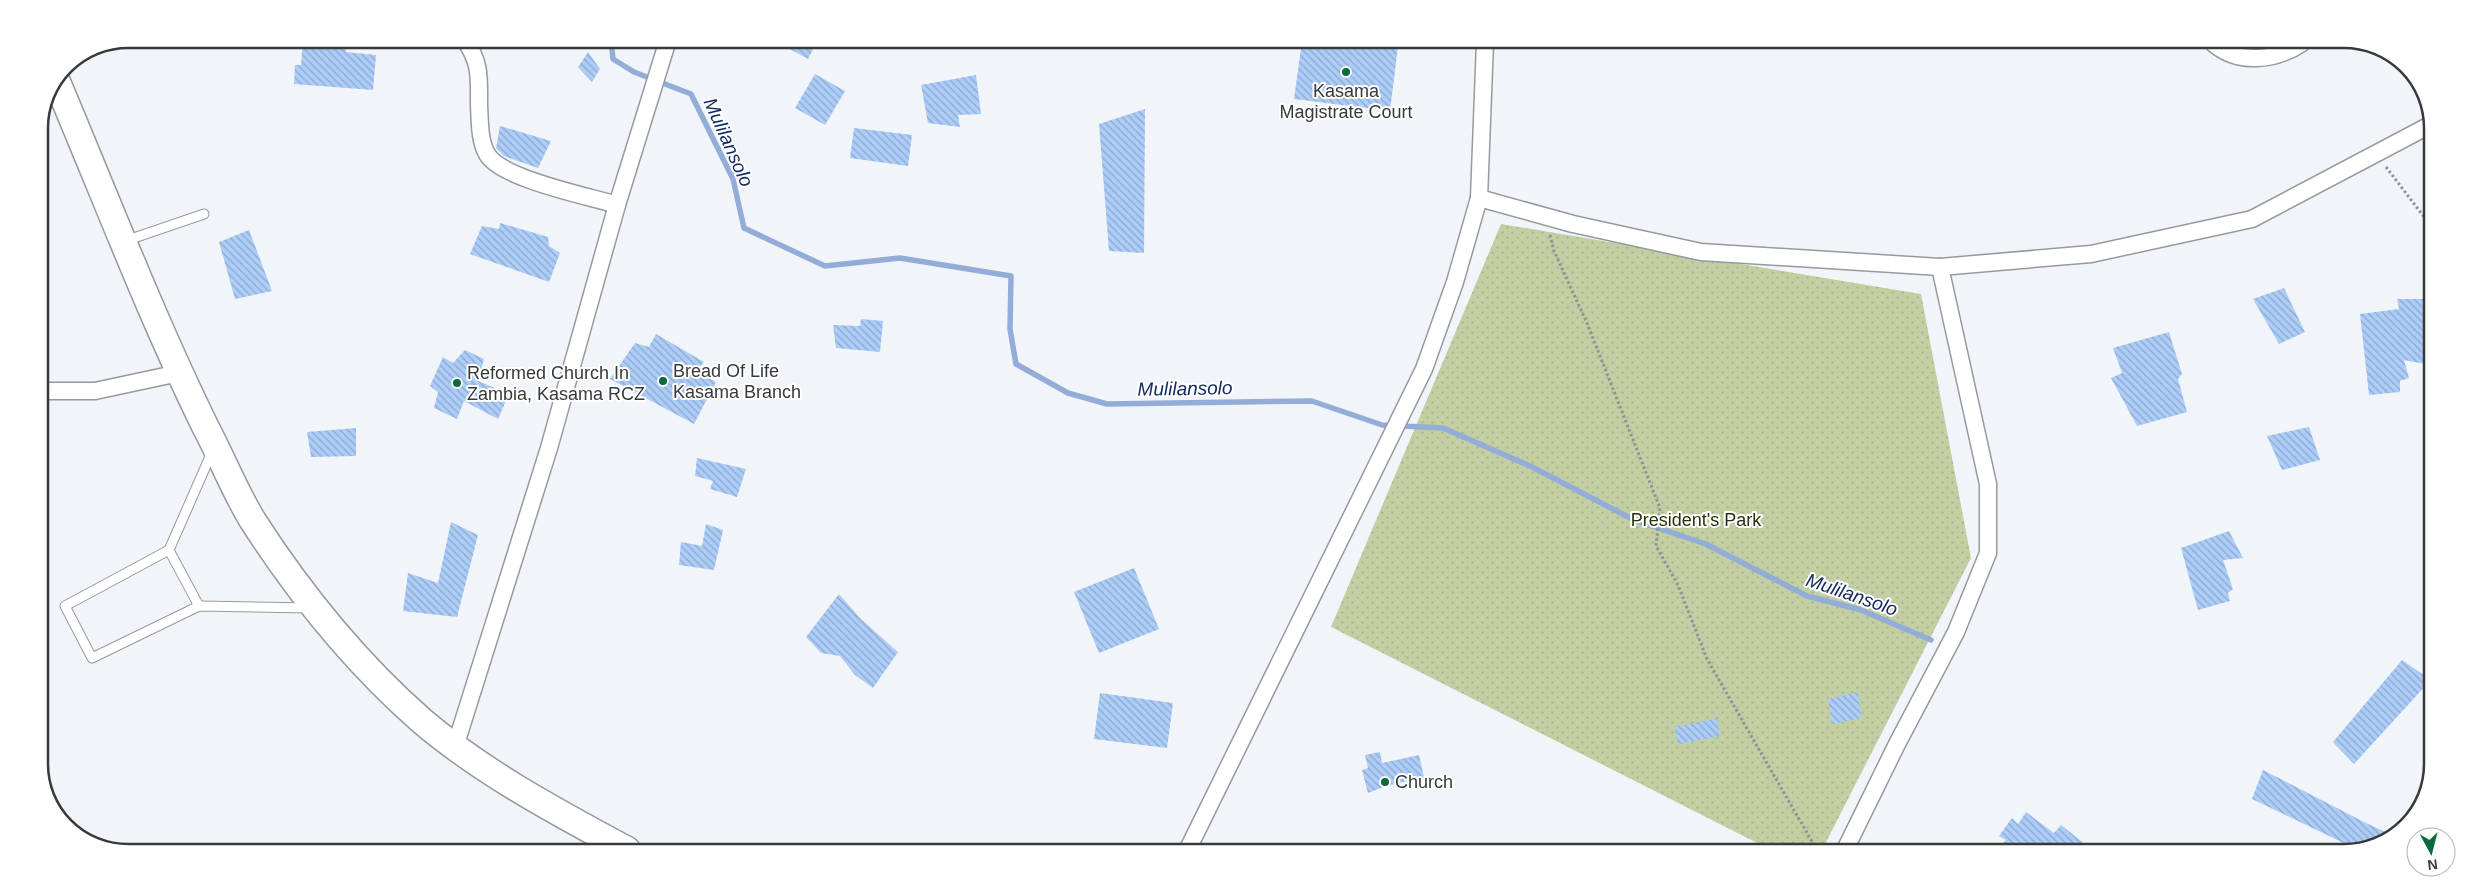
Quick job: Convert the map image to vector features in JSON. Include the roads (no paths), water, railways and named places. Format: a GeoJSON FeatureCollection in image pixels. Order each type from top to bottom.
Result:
{"type":"FeatureCollection","features":[{"type":"Feature","properties":{"kind":"main road"},"geometry":{"type":"LineString","coordinates":[[59,87],[179,373],[252,519],[316,608],[337,635],[380,680],[421,720],[455,747],[530,795],[616,844]]}},
{"type":"Feature","properties":{"kind":"street"},"geometry":{"type":"LineString","coordinates":[[469,48],[478,61],[480,120],[483,146],[487,155],[504,168],[527,179],[617,205]]}},
{"type":"Feature","properties":{"kind":"street"},"geometry":{"type":"LineString","coordinates":[[455,747],[549,448],[617,205],[666,48]]}},
{"type":"Feature","properties":{"kind":"street"},"geometry":{"type":"LineString","coordinates":[[1190,844],[1424,369],[1456,282],[1479,198],[1485,48]]}},
{"type":"Feature","properties":{"kind":"street"},"geometry":{"type":"LineString","coordinates":[[2222,48],[2239,57],[2263,59],[2290,48]]}},
{"type":"Feature","properties":{"kind":"street"},"geometry":{"type":"LineString","coordinates":[[1479,198],[1545,216],[1701,252],[1940,267],[2091,254],[2252,219],[2423,129]]}},
{"type":"Feature","properties":{"kind":"street"},"geometry":{"type":"LineString","coordinates":[[1848,844],[1896,744],[1956,632],[1988,553],[1988,484],[1940,267]]}},
{"type":"Feature","properties":{"kind":"street"},"geometry":{"type":"LineString","coordinates":[[48,391],[95,391],[179,373]]}},
{"type":"Feature","properties":{"kind":"lane"},"geometry":{"type":"LineString","coordinates":[[124,241],[204,214]]}},
{"type":"Feature","properties":{"kind":"lane"},"geometry":{"type":"LineString","coordinates":[[215,445],[169,550],[65,606],[92,658],[199,606],[316,608]]}},
{"type":"Feature","properties":{"kind":"lane"},"geometry":{"type":"LineString","coordinates":[[169,550],[199,606]]}},
{"type":"Feature","properties":{"kind":"waterway","name":"Mulilansolo"},"geometry":{"type":"LineString","coordinates":[[612,48],[613,59],[634,72],[691,94],[733,179],[744,228],[825,266],[900,258],[1011,276],[1010,329],[1016,364],[1068,393],[1107,404],[1312,401],[1382,425],[1443,428],[1532,467],[1634,520],[1706,544],[1807,596],[1861,610],[1931,640]]}},
{"type":"Feature","properties":{"kind":"place","name":"Kasama Magistrate Court"},"geometry":{"type":"Point","coordinates":[1346,72]}},
{"type":"Feature","properties":{"kind":"place","name":"Bread Of Life Kasama Branch"},"geometry":{"type":"Point","coordinates":[663,381]}},
{"type":"Feature","properties":{"kind":"place","name":"Reformed Church In Zambia, Kasama RCZ"},"geometry":{"type":"Point","coordinates":[457,383]}},
{"type":"Feature","properties":{"kind":"place","name":"Church"},"geometry":{"type":"Point","coordinates":[1385,782]}},
{"type":"Feature","properties":{"kind":"park label","name":"President's Park"},"geometry":{"type":"Point","coordinates":[1696,520]}}]}
